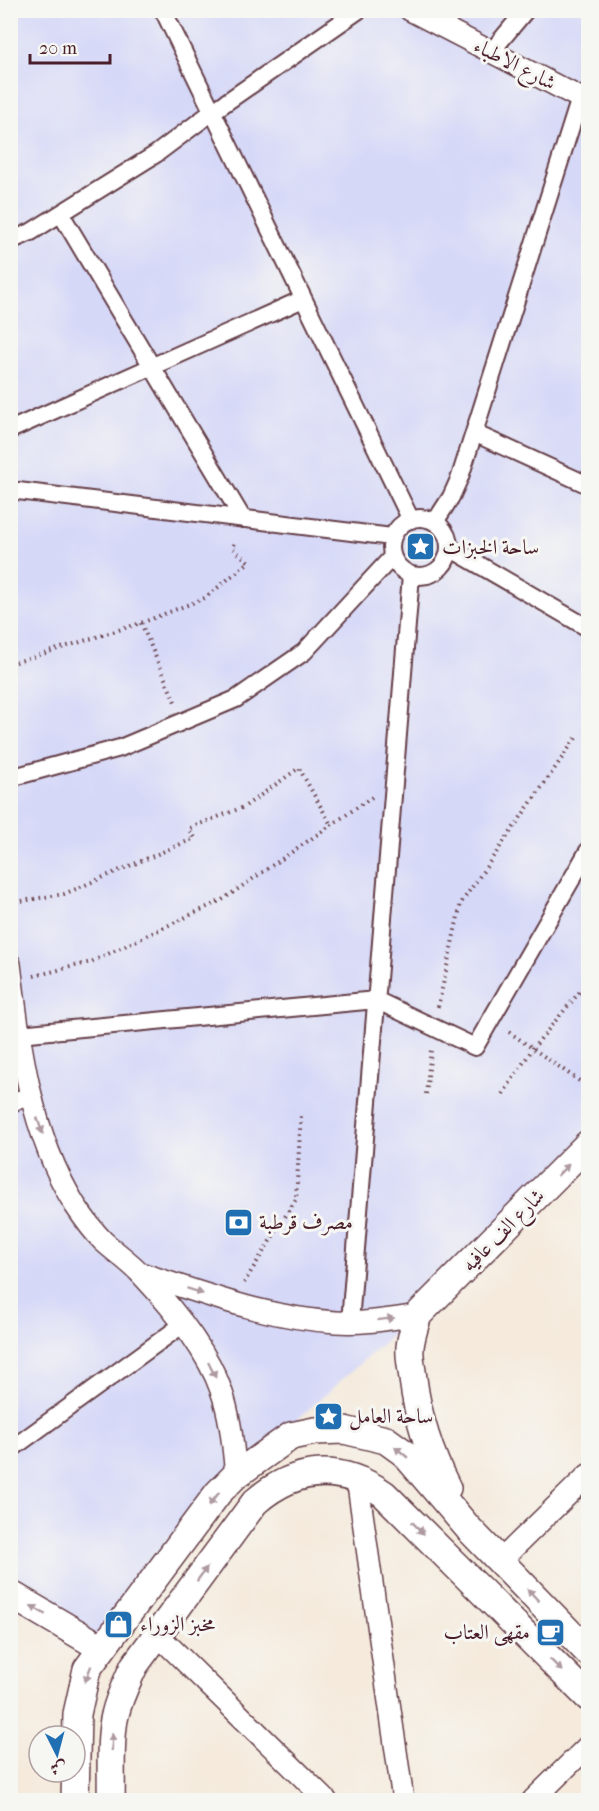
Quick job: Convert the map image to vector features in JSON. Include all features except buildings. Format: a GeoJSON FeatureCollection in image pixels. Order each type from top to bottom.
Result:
{"type":"FeatureCollection","features":[{"type":"Feature","properties":{"kind":"street"},"geometry":{"type":"LineString","coordinates":[[163,10],[411,520]]}},
{"type":"Feature","properties":{"kind":"street"},"geometry":{"type":"LineString","coordinates":[[10,241],[31,232],[156,154],[212,112],[359,10]]}},
{"type":"Feature","properties":{"kind":"street","name":"شارع الاطباء"},"geometry":{"type":"LineString","coordinates":[[410,10],[584,100]]}},
{"type":"Feature","properties":{"kind":"street"},"geometry":{"type":"LineString","coordinates":[[491,52],[526,10]]}},
{"type":"Feature","properties":{"kind":"street"},"geometry":{"type":"LineString","coordinates":[[435,522],[452,497],[460,477],[584,100]]}},
{"type":"Feature","properties":{"kind":"street"},"geometry":{"type":"LineString","coordinates":[[61,214],[243,519]]}},
{"type":"Feature","properties":{"kind":"street"},"geometry":{"type":"LineString","coordinates":[[10,430],[303,299]]}},
{"type":"Feature","properties":{"kind":"street"},"geometry":{"type":"LineString","coordinates":[[474,433],[588,484]]}},
{"type":"Feature","properties":{"kind":"street"},"geometry":{"type":"LineString","coordinates":[[10,490],[392,537]]}},
{"type":"Feature","properties":{"kind":"street"},"geometry":{"type":"LineString","coordinates":[[415,518],[426,518],[435,522],[443,528],[448,537],[450,548],[448,558],[435,573],[425,576],[405,573],[392,557],[390,547],[392,537],[398,528],[415,518]]}},
{"type":"Feature","properties":{"kind":"street"},"geometry":{"type":"LineString","coordinates":[[450,548],[588,628]]}},
{"type":"Feature","properties":{"kind":"street"},"geometry":{"type":"LineString","coordinates":[[10,778],[120,748],[236,699],[304,652],[392,557]]}},
{"type":"Feature","properties":{"kind":"street"},"geometry":{"type":"LineString","coordinates":[[350,1322],[411,575]]}},
{"type":"Feature","properties":{"kind":"street"},"geometry":{"type":"LineString","coordinates":[[19,1034],[376,1000],[475,1047],[588,851]]}},
{"type":"Feature","properties":{"kind":"street"},"geometry":{"type":"LineString","coordinates":[[12,980],[30,1094],[52,1162],[76,1205],[101,1239],[140,1273],[205,1355],[222,1391],[230,1424],[236,1475]]}},
{"type":"Feature","properties":{"kind":"street"},"geometry":{"type":"LineString","coordinates":[[10,1104],[30,1094]]}},
{"type":"Feature","properties":{"kind":"street","name":"شارع الف عافيه"},"geometry":{"type":"LineString","coordinates":[[418,1315],[588,1144]]}},
{"type":"Feature","properties":{"kind":"street"},"geometry":{"type":"LineString","coordinates":[[140,1273],[231,1304],[280,1316],[337,1323],[418,1315],[410,1348],[420,1421],[436,1467],[469,1529]]}},
{"type":"Feature","properties":{"kind":"street"},"geometry":{"type":"LineString","coordinates":[[10,1450],[182,1324]]}},
{"type":"Feature","properties":{"kind":"street"},"geometry":{"type":"LineString","coordinates":[[75,1800],[77,1714],[87,1669],[218,1493],[236,1475],[291,1436],[315,1431],[345,1430],[386,1440],[404,1453],[469,1529],[588,1652]]}},
{"type":"Feature","properties":{"kind":"street"},"geometry":{"type":"LineString","coordinates":[[111,1800],[114,1716],[134,1666],[255,1503],[267,1492],[294,1477],[310,1474],[342,1474],[357,1478],[384,1494],[588,1697]]}},
{"type":"Feature","properties":{"kind":"street"},"geometry":{"type":"LineString","coordinates":[[500,1561],[588,1475]]}},
{"type":"Feature","properties":{"kind":"street"},"geometry":{"type":"LineString","coordinates":[[357,1478],[403,1800]]}},
{"type":"Feature","properties":{"kind":"street"},"geometry":{"type":"LineString","coordinates":[[10,1594],[102,1648]]}},
{"type":"Feature","properties":{"kind":"street"},"geometry":{"type":"LineString","coordinates":[[158,1635],[326,1800]]}},
{"type":"Feature","properties":{"kind":"street"},"geometry":{"type":"LineString","coordinates":[[533,1800],[588,1746]]}},
{"type":"Feature","properties":{"kind":"path"},"geometry":{"type":"LineString","coordinates":[[10,664],[141,623],[205,598],[249,562],[232,548],[243,519]]}},
{"type":"Feature","properties":{"kind":"path"},"geometry":{"type":"LineString","coordinates":[[141,623],[184,722]]}},
{"type":"Feature","properties":{"kind":"path"},"geometry":{"type":"LineString","coordinates":[[426,1094],[433,1027],[461,903],[578,735]]}},
{"type":"Feature","properties":{"kind":"path"},"geometry":{"type":"LineString","coordinates":[[10,903],[64,894],[195,838],[189,828],[244,807],[299,768],[331,825]]}},
{"type":"Feature","properties":{"kind":"path"},"geometry":{"type":"LineString","coordinates":[[12,980],[91,962],[222,900],[372,797],[393,793]]}},
{"type":"Feature","properties":{"kind":"path"},"geometry":{"type":"LineString","coordinates":[[503,1094],[533,1048],[588,982]]}},
{"type":"Feature","properties":{"kind":"path"},"geometry":{"type":"LineString","coordinates":[[491,1019],[588,1087]]}},
{"type":"Feature","properties":{"kind":"path"},"geometry":{"type":"LineString","coordinates":[[231,1304],[296,1199],[301,1115]]}},
{"type":"Feature","properties":{"kind":"shaded area"},"geometry":{"type":"Polygon","coordinates":[[[10,11],[588,11],[588,1148],[454,1279],[236,1475],[93,1657],[11,1603],[10,11]]]}},
{"type":"Feature","properties":{"kind":"place","name":"ساحة الخبزات"},"geometry":{"type":"Point","coordinates":[421,547]}},
{"type":"Feature","properties":{"kind":"place","name":"مصرف قرطبة"},"geometry":{"type":"Point","coordinates":[238,1222]}},
{"type":"Feature","properties":{"kind":"place","name":"ساحة العامل"},"geometry":{"type":"Point","coordinates":[328,1416]}},
{"type":"Feature","properties":{"kind":"place","name":"مخبز الزوراء"},"geometry":{"type":"Point","coordinates":[119,1624]}},
{"type":"Feature","properties":{"kind":"place","name":"مقهى العتاب"},"geometry":{"type":"Point","coordinates":[551,1632]}}]}
